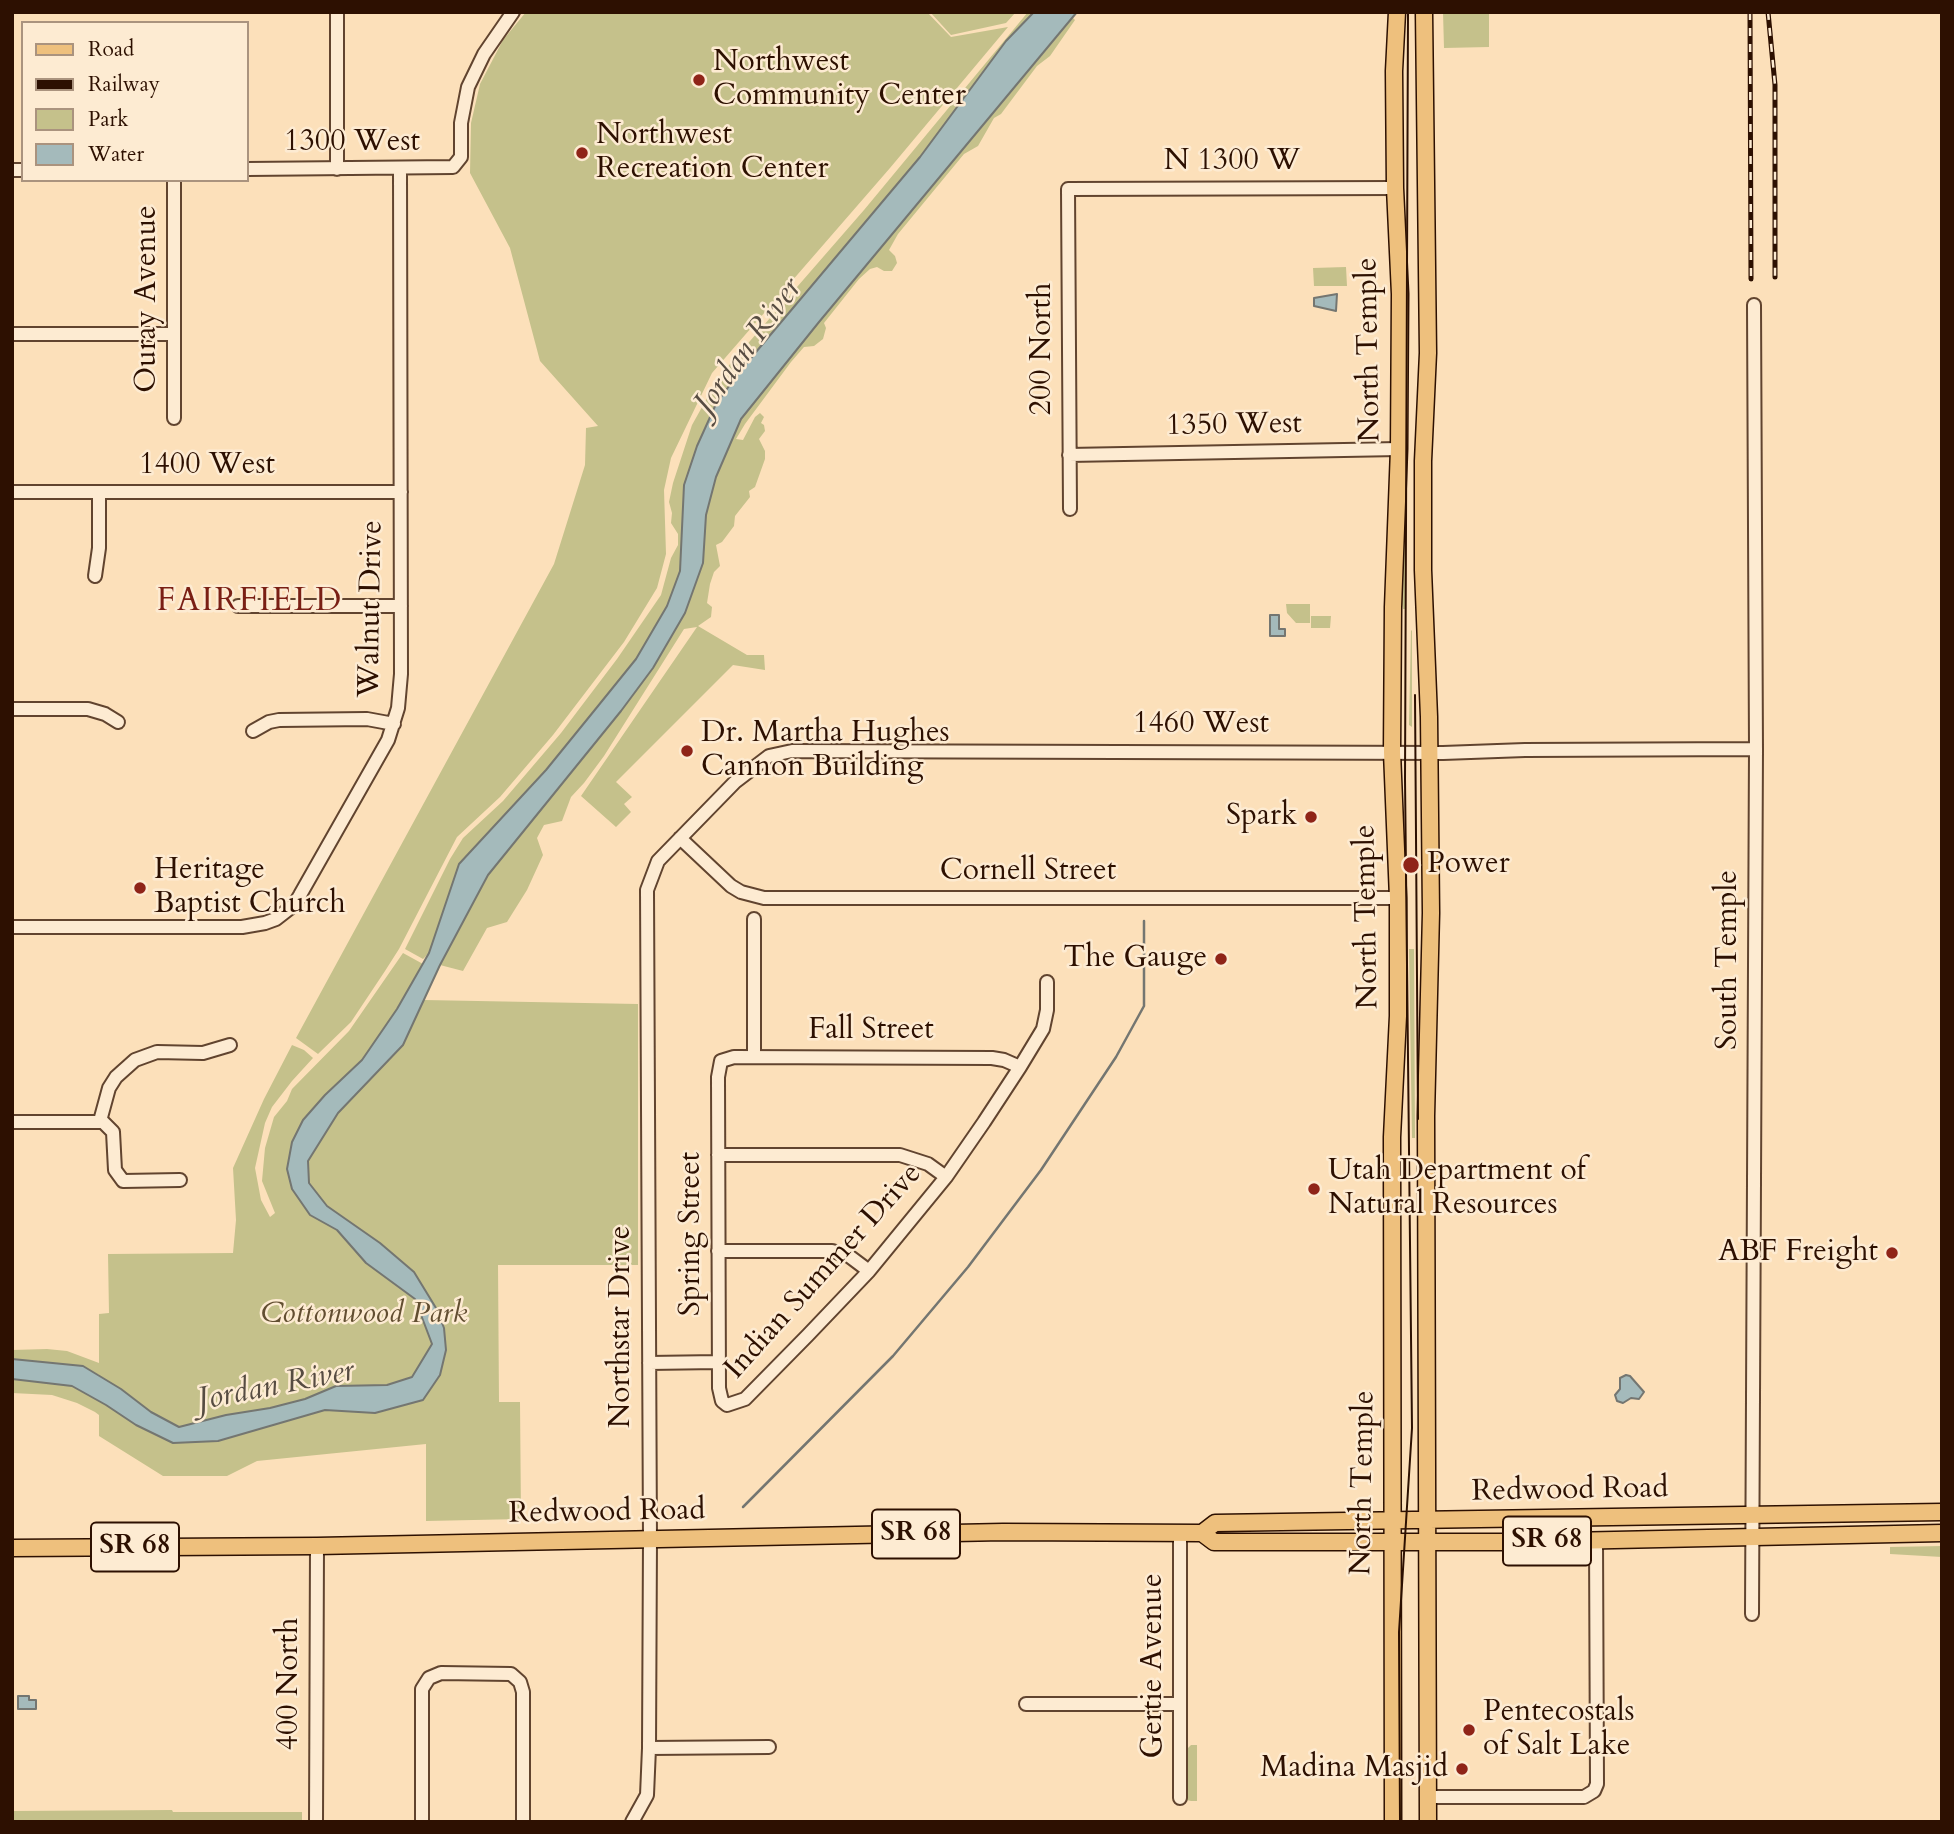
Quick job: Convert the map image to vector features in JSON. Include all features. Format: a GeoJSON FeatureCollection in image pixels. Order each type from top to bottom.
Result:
{"type":"FeatureCollection","features":[{"type":"Feature","properties":{"kind":"main road","name":"North Temple"},"geometry":{"type":"LineString","coordinates":[[1392,1822],[1392,1137],[1398,1016],[1398,898],[1392,752],[1400,294],[1395,188],[1394,71],[1397,12]]}},
{"type":"Feature","properties":{"kind":"main road","name":"North Temple"},"geometry":{"type":"LineString","coordinates":[[1424,12],[1428,353],[1423,461],[1423,570],[1430,752],[1431,913],[1426,1103],[1427,1822]]}},
{"type":"Feature","properties":{"kind":"main road","name":"Redwood Road"},"geometry":{"type":"LineString","coordinates":[[1202,1533],[1215,1523],[1942,1512]]}},
{"type":"Feature","properties":{"kind":"main road","name":"Redwood Road"},"geometry":{"type":"LineString","coordinates":[[12,1548],[317,1546],[988,1532],[1202,1533],[1214,1542],[1596,1540],[1942,1533]]}},
{"type":"Feature","properties":{"kind":"street"},"geometry":{"type":"LineString","coordinates":[[337,12],[337,169]]}},
{"type":"Feature","properties":{"kind":"street","name":"1300 West"},"geometry":{"type":"LineString","coordinates":[[248,169],[444,168],[457,164],[461,157],[461,123],[468,87],[484,54],[513,12]]}},
{"type":"Feature","properties":{"kind":"street","name":"Walnut Drive"},"geometry":{"type":"LineString","coordinates":[[12,927],[242,927],[276,919],[294,905],[380,755],[394,723],[400,691],[400,169]]}},
{"type":"Feature","properties":{"kind":"street","name":"Ouray Avenue"},"geometry":{"type":"LineString","coordinates":[[174,182],[174,418]]}},
{"type":"Feature","properties":{"kind":"street","name":"N 1300 W"},"geometry":{"type":"LineString","coordinates":[[1068,189],[1395,188]]}},
{"type":"Feature","properties":{"kind":"street","name":"200 North"},"geometry":{"type":"LineString","coordinates":[[1068,189],[1070,509]]}},
{"type":"Feature","properties":{"kind":"street","name":"South Temple"},"geometry":{"type":"LineString","coordinates":[[1752,1614],[1756,749],[1754,305]]}},
{"type":"Feature","properties":{"kind":"street"},"geometry":{"type":"LineString","coordinates":[[12,334],[174,334]]}},
{"type":"Feature","properties":{"kind":"street","name":"1350 West"},"geometry":{"type":"LineString","coordinates":[[1069,455],[1399,449]]}},
{"type":"Feature","properties":{"kind":"street","name":"1400 West"},"geometry":{"type":"LineString","coordinates":[[12,492],[401,492]]}},
{"type":"Feature","properties":{"kind":"street"},"geometry":{"type":"LineString","coordinates":[[94,576],[99,548],[99,492]]}},
{"type":"Feature","properties":{"kind":"street"},"geometry":{"type":"LineString","coordinates":[[238,606],[401,607]]}},
{"type":"Feature","properties":{"kind":"street"},"geometry":{"type":"LineString","coordinates":[[12,709],[88,709],[105,714],[118,722]]}},
{"type":"Feature","properties":{"kind":"street"},"geometry":{"type":"LineString","coordinates":[[253,731],[279,720],[367,719],[394,723]]}},
{"type":"Feature","properties":{"kind":"street","name":"1460 West"},"geometry":{"type":"LineString","coordinates":[[680,838],[758,762],[780,752],[792,751],[1430,752],[1756,749]]}},
{"type":"Feature","properties":{"kind":"street","name":"Cornell Street"},"geometry":{"type":"LineString","coordinates":[[680,838],[731,886],[741,892],[764,898],[1398,898]]}},
{"type":"Feature","properties":{"kind":"street","name":"Northstar Drive"},"geometry":{"type":"LineString","coordinates":[[632,1822],[646,1795],[649,1748],[646,900],[653,870],[680,838]]}},
{"type":"Feature","properties":{"kind":"street"},"geometry":{"type":"LineString","coordinates":[[754,919],[754,1057]]}},
{"type":"Feature","properties":{"kind":"street","name":"Indian Summer Drive"},"geometry":{"type":"LineString","coordinates":[[727,1405],[745,1399],[869,1271],[946,1177],[1020,1068],[1045,1023],[1048,1010],[1047,982]]}},
{"type":"Feature","properties":{"kind":"street"},"geometry":{"type":"LineString","coordinates":[[100,1121],[103,1101],[109,1088],[116,1077],[135,1060],[157,1052],[211,1052],[230,1045]]}},
{"type":"Feature","properties":{"kind":"street","name":"Fall Street"},"geometry":{"type":"LineString","coordinates":[[721,1061],[754,1057],[992,1058],[1004,1060],[1020,1068]]}},
{"type":"Feature","properties":{"kind":"street","name":"Spring Street"},"geometry":{"type":"LineString","coordinates":[[721,1061],[718,1077],[719,1362],[720,1394],[727,1405]]}},
{"type":"Feature","properties":{"kind":"street"},"geometry":{"type":"LineString","coordinates":[[12,1122],[100,1121],[107,1124],[113,1132],[115,1170],[123,1181],[180,1180]]}},
{"type":"Feature","properties":{"kind":"street"},"geometry":{"type":"LineString","coordinates":[[718,1155],[900,1155],[928,1164],[946,1177]]}},
{"type":"Feature","properties":{"kind":"street"},"geometry":{"type":"LineString","coordinates":[[718,1251],[832,1251],[849,1256],[869,1271]]}},
{"type":"Feature","properties":{"kind":"street"},"geometry":{"type":"LineString","coordinates":[[649,1363],[719,1362]]}},
{"type":"Feature","properties":{"kind":"street","name":"Gertie Avenue"},"geometry":{"type":"LineString","coordinates":[[1180,1533],[1180,1798]]}},
{"type":"Feature","properties":{"kind":"street"},"geometry":{"type":"LineString","coordinates":[[1427,1797],[1567,1797],[1591,1794],[1597,1784],[1596,1540]]}},
{"type":"Feature","properties":{"kind":"street","name":"400 North"},"geometry":{"type":"LineString","coordinates":[[316,1822],[317,1546]]}},
{"type":"Feature","properties":{"kind":"street"},"geometry":{"type":"LineString","coordinates":[[422,1822],[422,1693],[425,1682],[433,1675],[441,1673],[508,1674],[518,1679],[523,1692],[523,1822]]}},
{"type":"Feature","properties":{"kind":"street"},"geometry":{"type":"LineString","coordinates":[[1026,1704],[1180,1704]]}},
{"type":"Feature","properties":{"kind":"street"},"geometry":{"type":"LineString","coordinates":[[649,1748],[769,1747]]}},
{"type":"Feature","properties":{"kind":"green space"},"geometry":{"type":"Polygon","coordinates":[[[526,12],[927,12],[951,37],[1008,27],[712,373],[671,458],[664,490],[666,554],[657,588],[624,642],[553,735],[500,797],[457,837],[385,971],[351,1022],[318,1054],[296,1038],[554,564],[585,465],[586,428],[598,426],[540,361],[510,248],[470,173],[471,123],[480,84],[503,40],[526,12]]]}},
{"type":"Feature","properties":{"kind":"green space"},"geometry":{"type":"Polygon","coordinates":[[[930,12],[1016,12],[1006,23],[951,35],[930,12]]]}},
{"type":"Feature","properties":{"kind":"green space"},"geometry":{"type":"Polygon","coordinates":[[[1028,12],[1034,12],[1006,41],[920,157],[740,371],[716,404],[697,446],[683,533],[680,571],[667,606],[636,659],[599,706],[546,770],[460,863],[429,953],[423,959],[405,949],[463,838],[503,801],[561,733],[661,595],[671,558],[678,545],[678,534],[671,523],[669,502],[673,483],[692,425],[711,391],[730,364],[864,210],[1028,12]]]}},
{"type":"Feature","properties":{"kind":"green space"},"geometry":{"type":"Polygon","coordinates":[[[1443,12],[1489,12],[1489,47],[1444,48],[1443,12]]]}},
{"type":"Feature","properties":{"kind":"green space"},"geometry":{"type":"Polygon","coordinates":[[[1073,18],[1075,20],[1050,56],[1037,66],[1001,114],[994,118],[978,146],[964,154],[898,234],[889,250],[897,263],[892,271],[877,267],[870,269],[859,279],[824,323],[826,328],[823,339],[814,346],[804,347],[736,439],[743,440],[760,413],[764,417],[761,423],[765,431],[759,439],[765,451],[765,459],[755,487],[749,491],[750,497],[735,516],[734,526],[722,542],[716,545],[720,566],[714,572],[710,584],[707,603],[712,607],[711,617],[698,626],[747,655],[764,655],[765,670],[733,665],[616,782],[632,797],[624,804],[631,812],[616,827],[581,796],[697,627],[684,629],[604,756],[571,797],[562,821],[544,825],[537,838],[543,855],[527,890],[507,922],[487,928],[463,971],[440,965],[488,875],[621,711],[653,668],[685,613],[703,563],[706,515],[716,477],[741,419],[1073,18]]]}},
{"type":"Feature","properties":{"kind":"green space"},"geometry":{"type":"Polygon","coordinates":[[[1346,267],[1347,286],[1314,286],[1313,268],[1346,267]]]}},
{"type":"Feature","properties":{"kind":"green space"},"geometry":{"type":"Polygon","coordinates":[[[1405,475],[1405,609],[1403,609],[1399,589],[1405,475]]]}},
{"type":"Feature","properties":{"kind":"green space"},"geometry":{"type":"Polygon","coordinates":[[[1286,604],[1310,604],[1310,623],[1296,623],[1287,613],[1286,604]]]}},
{"type":"Feature","properties":{"kind":"green space"},"geometry":{"type":"Polygon","coordinates":[[[1311,616],[1331,616],[1330,628],[1311,628],[1311,616]]]}},
{"type":"Feature","properties":{"kind":"green space"},"geometry":{"type":"Polygon","coordinates":[[[1412,631],[1412,727],[1409,725],[1412,631]]]}},
{"type":"Feature","properties":{"kind":"green space"},"geometry":{"type":"Polygon","coordinates":[[[1409,949],[1414,949],[1415,1138],[1412,1138],[1409,949]]]}},
{"type":"Feature","properties":{"kind":"green space","name":"Cottonwood Park"},"geometry":{"type":"Polygon","coordinates":[[[403,953],[423,964],[397,1009],[362,1060],[303,1120],[292,1142],[309,1183],[308,1161],[321,1138],[338,1112],[402,1046],[424,1000],[638,1004],[638,1265],[498,1265],[499,1402],[520,1402],[521,1519],[426,1521],[426,1444],[257,1461],[227,1476],[163,1476],[99,1436],[99,1415],[95,1412],[52,1395],[12,1393],[12,1379],[25,1379],[72,1386],[99,1400],[99,1375],[83,1366],[12,1359],[12,1350],[67,1351],[99,1363],[99,1314],[109,1313],[108,1254],[233,1253],[236,1220],[233,1168],[292,1045],[313,1058],[272,1107],[265,1123],[255,1168],[261,1200],[270,1217],[275,1213],[262,1181],[265,1148],[274,1117],[287,1101],[292,1089],[349,1031],[403,953]]]}},
{"type":"Feature","properties":{"kind":"green space"},"geometry":{"type":"Polygon","coordinates":[[[1942,1546],[1942,1557],[1890,1554],[1890,1547],[1942,1546]]]}},
{"type":"Feature","properties":{"kind":"green space"},"geometry":{"type":"Polygon","coordinates":[[[1191,1745],[1197,1745],[1197,1801],[1187,1800],[1187,1749],[1191,1745]]]}},
{"type":"Feature","properties":{"kind":"green space"},"geometry":{"type":"Polygon","coordinates":[[[12,1811],[302,1812],[302,1822],[12,1822],[12,1811]]]}},
{"type":"Feature","properties":{"kind":"water"},"geometry":{"type":"Polygon","coordinates":[[[1034,12],[1077,12],[741,419],[716,477],[706,515],[703,563],[685,613],[653,668],[488,875],[440,965],[403,1045],[338,1113],[308,1161],[309,1183],[327,1206],[380,1243],[414,1272],[436,1308],[444,1328],[446,1350],[440,1375],[423,1400],[375,1413],[325,1410],[218,1441],[173,1443],[136,1425],[72,1386],[12,1379],[12,1359],[83,1366],[121,1389],[151,1412],[179,1427],[305,1399],[336,1386],[387,1385],[412,1377],[432,1344],[415,1299],[366,1263],[337,1230],[310,1215],[292,1189],[287,1169],[292,1142],[303,1120],[362,1060],[397,1009],[429,953],[459,864],[546,770],[636,659],[667,606],[680,571],[684,485],[697,446],[716,404],[740,371],[920,157],[1006,41],[1034,12]]]}},
{"type":"Feature","properties":{"kind":"water"},"geometry":{"type":"Polygon","coordinates":[[[1337,294],[1336,311],[1314,306],[1314,298],[1337,294]]]}},
{"type":"Feature","properties":{"kind":"water"},"geometry":{"type":"Polygon","coordinates":[[[1270,615],[1279,615],[1279,629],[1285,629],[1285,636],[1270,636],[1270,615]]]}},
{"type":"Feature","properties":{"kind":"water"},"geometry":{"type":"Polygon","coordinates":[[[1626,1375],[1644,1392],[1639,1399],[1631,1398],[1623,1403],[1617,1401],[1615,1395],[1620,1389],[1620,1378],[1626,1375]]]}},
{"type":"Feature","properties":{"kind":"water"},"geometry":{"type":"Polygon","coordinates":[[[18,1696],[29,1696],[29,1700],[36,1700],[36,1709],[18,1709],[18,1696]]]}},
{"type":"Feature","properties":{"kind":"waterway"},"geometry":{"type":"LineString","coordinates":[[743,1507],[893,1356],[968,1267],[1041,1170],[1116,1057],[1144,1006],[1144,921]]}},
{"type":"Feature","properties":{"kind":"tram line"},"geometry":{"type":"LineString","coordinates":[[1400,1822],[1399,1632],[1412,1428],[1405,779],[1408,12]]}},
{"type":"Feature","properties":{"kind":"tram line"},"geometry":{"type":"LineString","coordinates":[[1415,695],[1418,1119]]}},
{"type":"Feature","properties":{"kind":"railway"},"geometry":{"type":"LineString","coordinates":[[1750,12],[1751,279]]}},
{"type":"Feature","properties":{"kind":"railway"},"geometry":{"type":"LineString","coordinates":[[1768,12],[1775,85],[1775,277]]}},
{"type":"Feature","properties":{"kind":"place","name":"Northwest Community Center"},"geometry":{"type":"Point","coordinates":[699,80]}},
{"type":"Feature","properties":{"kind":"place","name":"Northwest Recreation Center"},"geometry":{"type":"Point","coordinates":[582,153]}},
{"type":"Feature","properties":{"kind":"place","name":"Dr. Martha Hughes Cannon Building"},"geometry":{"type":"Point","coordinates":[687,751]}},
{"type":"Feature","properties":{"kind":"place","name":"Spark"},"geometry":{"type":"Point","coordinates":[1311,817]}},
{"type":"Feature","properties":{"kind":"place","name":"Power"},"geometry":{"type":"Point","coordinates":[1411,865]}},
{"type":"Feature","properties":{"kind":"place","name":"Heritage Baptist Church"},"geometry":{"type":"Point","coordinates":[140,888]}},
{"type":"Feature","properties":{"kind":"place","name":"The Gauge"},"geometry":{"type":"Point","coordinates":[1221,959]}},
{"type":"Feature","properties":{"kind":"place","name":"Utah Department of Natural Resources"},"geometry":{"type":"Point","coordinates":[1314,1189]}},
{"type":"Feature","properties":{"kind":"place","name":"ABF Freight"},"geometry":{"type":"Point","coordinates":[1892,1253]}},
{"type":"Feature","properties":{"kind":"place","name":"Pentecostals of Salt Lake"},"geometry":{"type":"Point","coordinates":[1469,1730]}},
{"type":"Feature","properties":{"kind":"place","name":"Madina Masjid"},"geometry":{"type":"Point","coordinates":[1462,1769]}},
{"type":"Feature","properties":{"kind":"district","name":"FAIRFIELD"},"geometry":{"type":"Point","coordinates":[250,603]}},
{"type":"Feature","properties":{"kind":"water label","name":"Jordan River"},"geometry":{"type":"Point","coordinates":[749,347]}},
{"type":"Feature","properties":{"kind":"water label","name":"Jordan River"},"geometry":{"type":"Point","coordinates":[276,1387]}}]}
